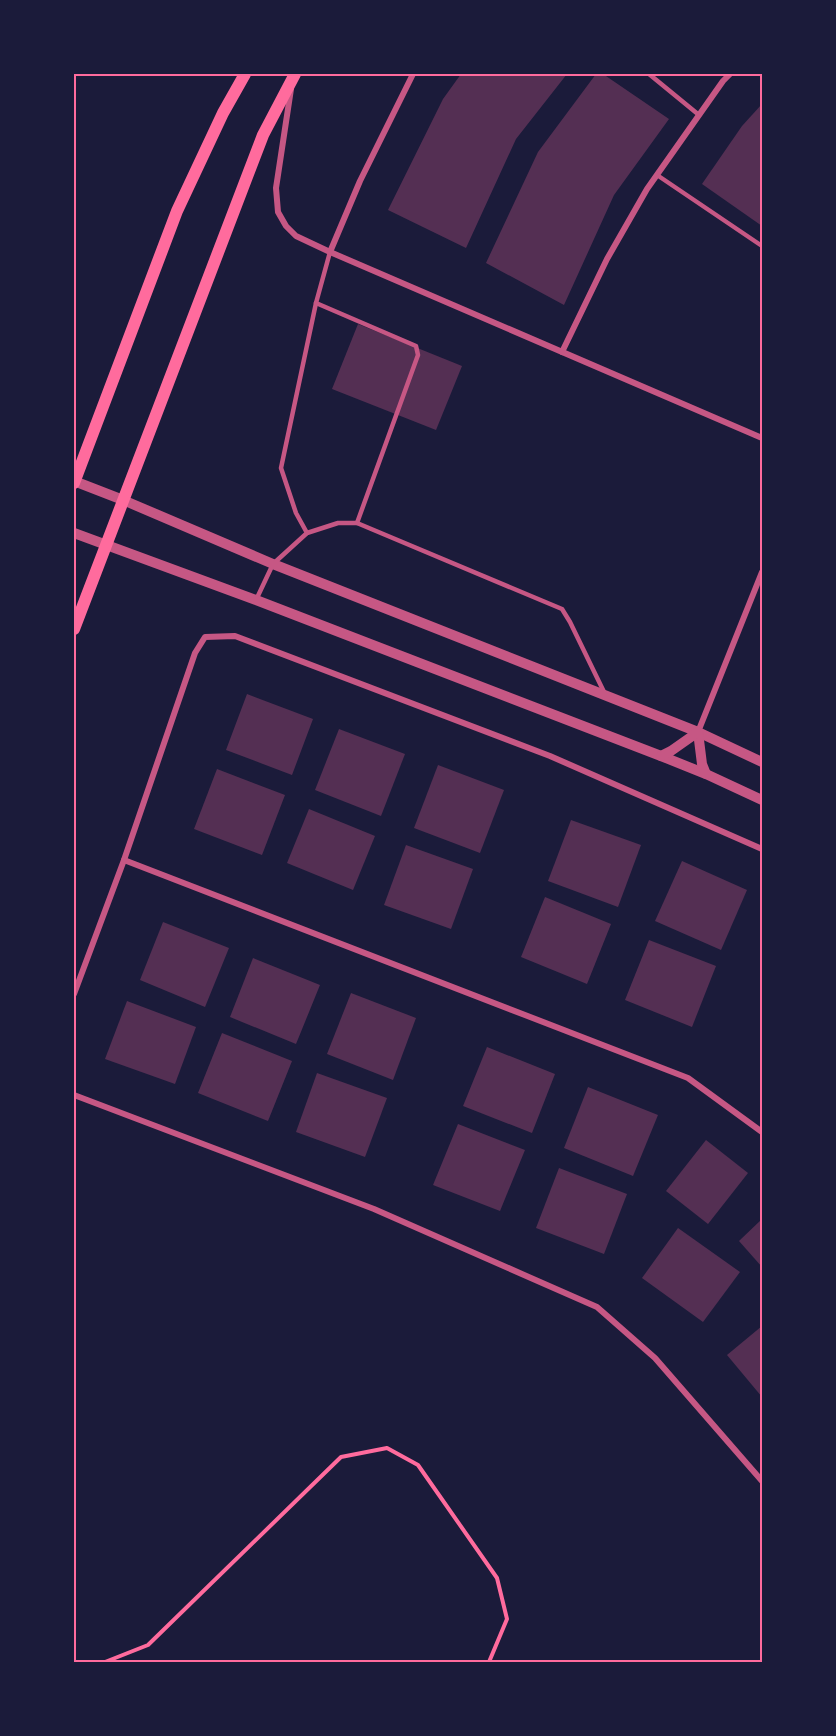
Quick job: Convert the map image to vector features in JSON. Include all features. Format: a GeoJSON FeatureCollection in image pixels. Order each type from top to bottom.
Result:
{"type":"FeatureCollection","features":[{"type":"Feature","properties":{"kind":"main road"},"geometry":{"type":"LineString","coordinates":[[74,482],[177,211],[223,113],[245,74]]}},
{"type":"Feature","properties":{"kind":"main road"},"geometry":{"type":"LineString","coordinates":[[74,629],[263,135],[294,76]]}},
{"type":"Feature","properties":{"kind":"street"},"geometry":{"type":"LineString","coordinates":[[330,252],[360,180],[413,74]]}},
{"type":"Feature","properties":{"kind":"street"},"geometry":{"type":"LineString","coordinates":[[562,352],[607,259],[647,189],[730,74]]}},
{"type":"Feature","properties":{"kind":"street"},"geometry":{"type":"LineString","coordinates":[[294,76],[276,188],[278,212],[286,226],[296,236],[762,438]]}},
{"type":"Feature","properties":{"kind":"street"},"geometry":{"type":"LineString","coordinates":[[74,482],[123,500],[273,564],[698,732],[762,762]]}},
{"type":"Feature","properties":{"kind":"street"},"geometry":{"type":"LineString","coordinates":[[74,533],[256,600],[661,756],[762,800]]}},
{"type":"Feature","properties":{"kind":"street"},"geometry":{"type":"LineString","coordinates":[[706,774],[702,764],[698,732],[762,572]]}},
{"type":"Feature","properties":{"kind":"street"},"geometry":{"type":"LineString","coordinates":[[74,994],[124,860],[195,653],[206,636],[235,636],[550,756],[762,849]]}},
{"type":"Feature","properties":{"kind":"street"},"geometry":{"type":"LineString","coordinates":[[661,756],[671,752],[698,732]]}},
{"type":"Feature","properties":{"kind":"street"},"geometry":{"type":"LineString","coordinates":[[124,860],[688,1078],[762,1132]]}},
{"type":"Feature","properties":{"kind":"street"},"geometry":{"type":"LineString","coordinates":[[74,1095],[374,1209],[597,1307],[655,1358],[762,1481]]}},
{"type":"Feature","properties":{"kind":"lane"},"geometry":{"type":"LineString","coordinates":[[649,74],[699,115]]}},
{"type":"Feature","properties":{"kind":"lane"},"geometry":{"type":"LineString","coordinates":[[657,175],[762,246]]}},
{"type":"Feature","properties":{"kind":"lane"},"geometry":{"type":"LineString","coordinates":[[307,533],[296,513],[280,468],[316,303],[330,252]]}},
{"type":"Feature","properties":{"kind":"lane"},"geometry":{"type":"LineString","coordinates":[[316,303],[416,346],[418,355],[357,523]]}},
{"type":"Feature","properties":{"kind":"lane"},"geometry":{"type":"LineString","coordinates":[[256,600],[273,564],[307,533],[338,523],[357,523],[562,609],[606,696]]}},
{"type":"Feature","properties":{"kind":"path"},"geometry":{"type":"LineString","coordinates":[[105,1662],[148,1646],[341,1457],[387,1448],[418,1465],[497,1578],[507,1619],[489,1662]]}},
{"type":"Feature","properties":{"kind":"building"},"geometry":{"type":"Polygon","coordinates":[[[461,74],[567,74],[516,139],[466,248],[388,210],[443,99],[461,74]]]}},
{"type":"Feature","properties":{"kind":"building"},"geometry":{"type":"Polygon","coordinates":[[[596,74],[603,74],[669,119],[614,195],[564,305],[486,263],[538,152],[596,74]]]}},
{"type":"Feature","properties":{"kind":"building"},"geometry":{"type":"Polygon","coordinates":[[[762,104],[762,226],[702,184],[742,126],[762,104]]]}},
{"type":"Feature","properties":{"kind":"building"},"geometry":{"type":"Polygon","coordinates":[[[358,324],[462,366],[436,430],[332,389],[358,324]]]}},
{"type":"Feature","properties":{"kind":"building"},"geometry":{"type":"Polygon","coordinates":[[[247,694],[313,719],[292,775],[226,750],[247,694]]]}},
{"type":"Feature","properties":{"kind":"building"},"geometry":{"type":"Polygon","coordinates":[[[339,729],[405,754],[381,816],[315,790],[339,729]]]}},
{"type":"Feature","properties":{"kind":"building"},"geometry":{"type":"Polygon","coordinates":[[[438,765],[504,790],[480,853],[414,828],[438,765]]]}},
{"type":"Feature","properties":{"kind":"building"},"geometry":{"type":"Polygon","coordinates":[[[217,769],[285,795],[262,855],[194,829],[217,769]]]}},
{"type":"Feature","properties":{"kind":"building"},"geometry":{"type":"Polygon","coordinates":[[[309,809],[375,836],[353,890],[287,863],[309,809]]]}},
{"type":"Feature","properties":{"kind":"building"},"geometry":{"type":"Polygon","coordinates":[[[571,820],[641,845],[618,907],[548,881],[571,820]]]}},
{"type":"Feature","properties":{"kind":"building"},"geometry":{"type":"Polygon","coordinates":[[[406,845],[473,869],[451,929],[384,905],[406,845]]]}},
{"type":"Feature","properties":{"kind":"building"},"geometry":{"type":"Polygon","coordinates":[[[682,861],[747,890],[721,950],[655,921],[682,861]]]}},
{"type":"Feature","properties":{"kind":"building"},"geometry":{"type":"Polygon","coordinates":[[[545,897],[611,924],[587,984],[521,957],[545,897]]]}},
{"type":"Feature","properties":{"kind":"building"},"geometry":{"type":"Polygon","coordinates":[[[163,922],[229,948],[205,1007],[140,980],[163,922]]]}},
{"type":"Feature","properties":{"kind":"building"},"geometry":{"type":"Polygon","coordinates":[[[649,940],[716,966],[692,1027],[625,1000],[649,940]]]}},
{"type":"Feature","properties":{"kind":"building"},"geometry":{"type":"Polygon","coordinates":[[[253,958],[320,985],[296,1044],[230,1017],[253,958]]]}},
{"type":"Feature","properties":{"kind":"building"},"geometry":{"type":"Polygon","coordinates":[[[351,993],[416,1018],[393,1080],[327,1054],[351,993]]]}},
{"type":"Feature","properties":{"kind":"building"},"geometry":{"type":"Polygon","coordinates":[[[127,1001],[196,1027],[175,1084],[105,1059],[127,1001]]]}},
{"type":"Feature","properties":{"kind":"building"},"geometry":{"type":"Polygon","coordinates":[[[222,1033],[292,1061],[268,1121],[198,1093],[222,1033]]]}},
{"type":"Feature","properties":{"kind":"building"},"geometry":{"type":"Polygon","coordinates":[[[487,1047],[555,1074],[532,1133],[463,1106],[487,1047]]]}},
{"type":"Feature","properties":{"kind":"building"},"geometry":{"type":"Polygon","coordinates":[[[317,1073],[387,1098],[365,1157],[296,1132],[317,1073]]]}},
{"type":"Feature","properties":{"kind":"building"},"geometry":{"type":"Polygon","coordinates":[[[588,1087],[658,1115],[633,1176],[564,1148],[588,1087]]]}},
{"type":"Feature","properties":{"kind":"building"},"geometry":{"type":"Polygon","coordinates":[[[458,1124],[525,1150],[500,1211],[433,1185],[458,1124]]]}},
{"type":"Feature","properties":{"kind":"building"},"geometry":{"type":"Polygon","coordinates":[[[706,1140],[748,1173],[708,1224],[666,1191],[706,1140]]]}},
{"type":"Feature","properties":{"kind":"building"},"geometry":{"type":"Polygon","coordinates":[[[559,1168],[627,1194],[604,1254],[536,1228],[559,1168]]]}},
{"type":"Feature","properties":{"kind":"building"},"geometry":{"type":"Polygon","coordinates":[[[762,1219],[762,1267],[739,1241],[762,1219]]]}},
{"type":"Feature","properties":{"kind":"building"},"geometry":{"type":"Polygon","coordinates":[[[678,1228],[740,1272],[703,1322],[642,1278],[678,1228]]]}},
{"type":"Feature","properties":{"kind":"building"},"geometry":{"type":"Polygon","coordinates":[[[762,1326],[762,1397],[727,1355],[762,1326]]]}}]}
